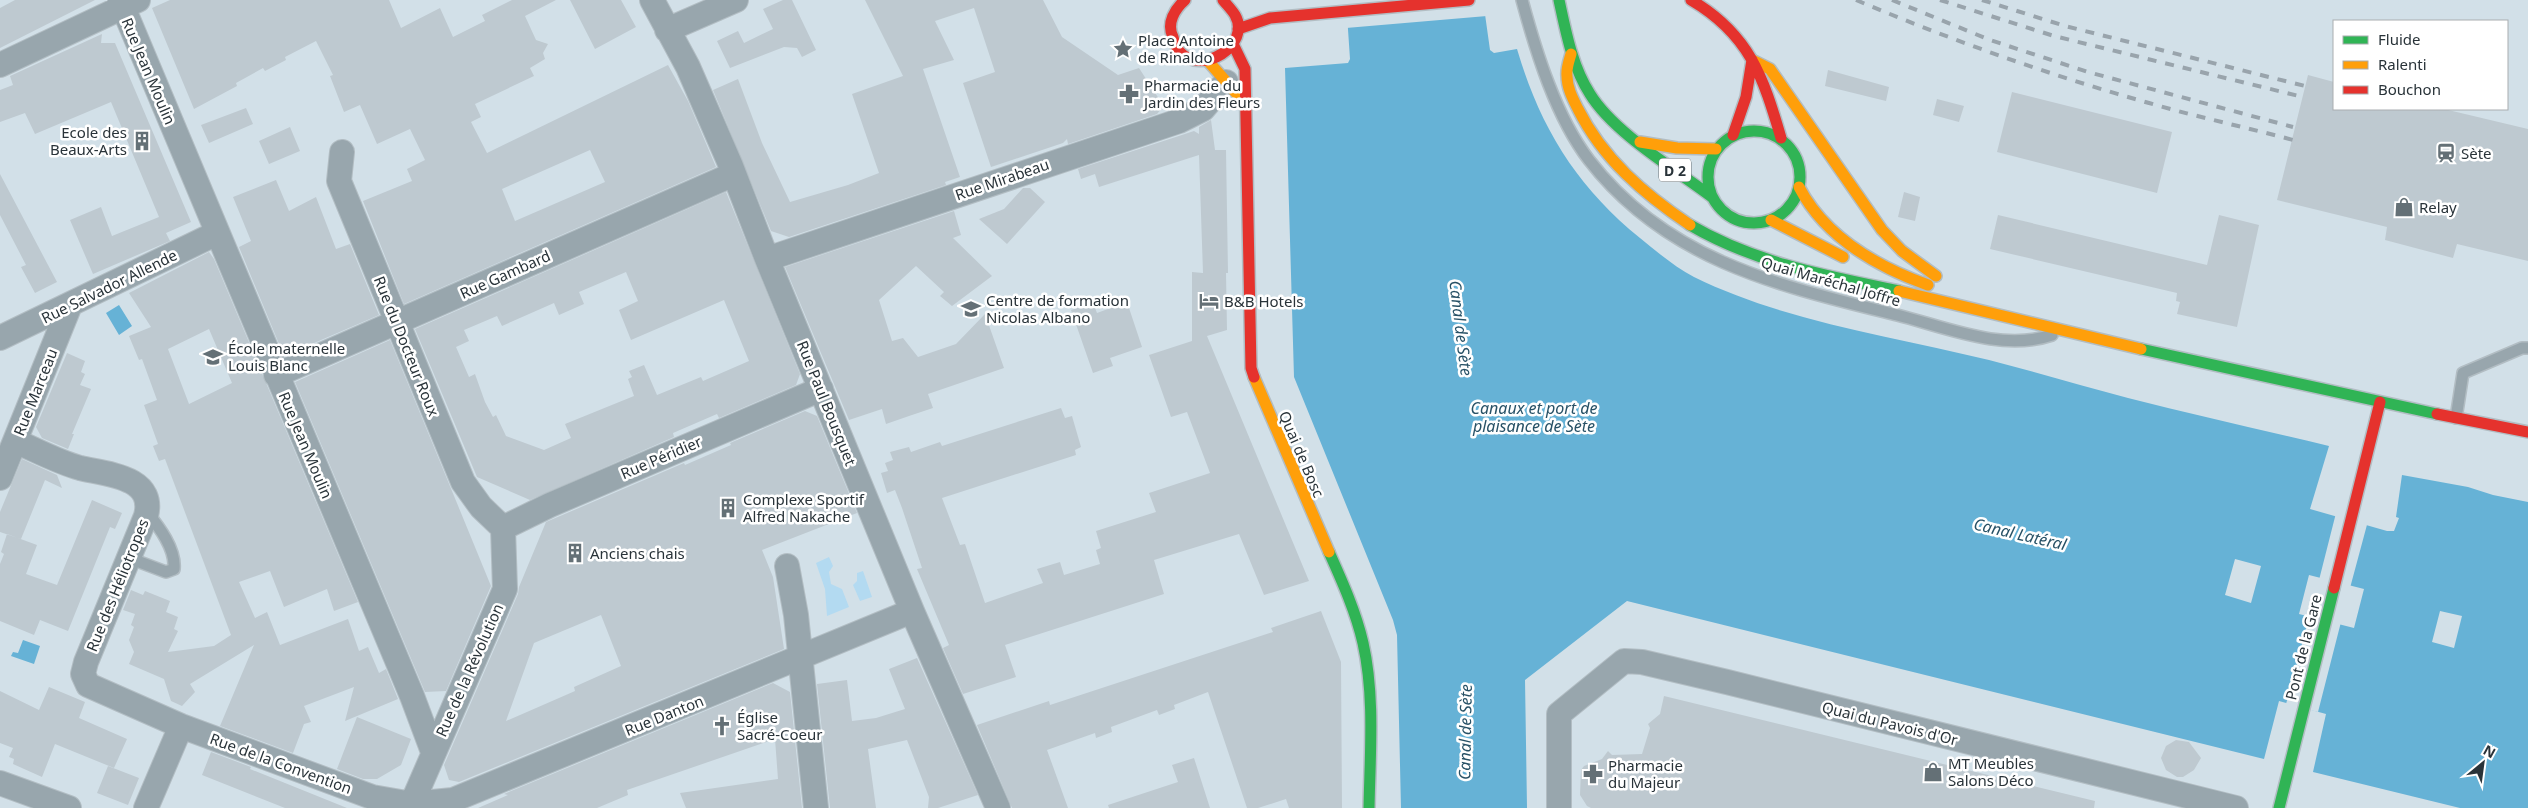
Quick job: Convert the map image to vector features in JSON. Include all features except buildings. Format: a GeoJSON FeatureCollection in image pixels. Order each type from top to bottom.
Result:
{"type":"FeatureCollection","features":[{"type":"Feature","properties":{"kind":"main road"},"geometry":{"type":"LineString","coordinates":[[1171,21],[1174,12],[1185,0]]}},
{"type":"Feature","properties":{"kind":"main road"},"geometry":{"type":"LineString","coordinates":[[1165,8],[1171,21],[1173,42],[1179,50],[1188,57],[1208,61],[1227,52],[1233,44],[1238,29],[1234,12],[1223,0]]}},
{"type":"Feature","properties":{"kind":"main road"},"geometry":{"type":"LineString","coordinates":[[1234,12],[1270,18],[1469,0]]}},
{"type":"Feature","properties":{"kind":"main road","name":"D 2"},"geometry":{"type":"LineString","coordinates":[[1559,0],[1560,14],[1571,54],[1589,93],[1600,108],[1612,122],[1639,141],[1666,164],[1696,183],[1712,197]]}},
{"type":"Feature","properties":{"kind":"main road"},"geometry":{"type":"LineString","coordinates":[[1691,0],[1715,14],[1737,33],[1767,88],[1780,138]]}},
{"type":"Feature","properties":{"kind":"main road"},"geometry":{"type":"LineString","coordinates":[[1238,29],[1270,18]]}},
{"type":"Feature","properties":{"kind":"main road","name":"Quai de Bosc"},"geometry":{"type":"LineString","coordinates":[[1233,44],[1245,69],[1251,368],[1256,388],[1343,584],[1363,643],[1370,704],[1369,808]]}},
{"type":"Feature","properties":{"kind":"main road"},"geometry":{"type":"LineString","coordinates":[[1571,54],[1567,82],[1580,115],[1596,140],[1623,172],[1666,210],[1693,227],[1743,252],[1811,273],[1903,291]]}},
{"type":"Feature","properties":{"kind":"main road"},"geometry":{"type":"LineString","coordinates":[[1733,135],[1746,97],[1752,60]]}},
{"type":"Feature","properties":{"kind":"main road"},"geometry":{"type":"LineString","coordinates":[[1752,60],[1770,69],[1882,230],[1902,251],[1943,287]]}},
{"type":"Feature","properties":{"kind":"main road"},"geometry":{"type":"LineString","coordinates":[[1208,61],[1246,103]]}},
{"type":"Feature","properties":{"kind":"main road"},"geometry":{"type":"LineString","coordinates":[[1757,130],[1780,138],[1791,148],[1797,160],[1800,174],[1799,187],[1788,209],[1771,220],[1750,223],[1736,220],[1724,213],[1712,197],[1707,178],[1708,166],[1716,149],[1733,135],[1757,130]]}},
{"type":"Feature","properties":{"kind":"main road","name":"D 2"},"geometry":{"type":"LineString","coordinates":[[1639,141],[1677,148],[1716,149]]}},
{"type":"Feature","properties":{"kind":"main road"},"geometry":{"type":"LineString","coordinates":[[1799,187],[1806,200],[1827,228],[1848,246],[1921,282],[1943,287],[1962,295],[2039,312]]}},
{"type":"Feature","properties":{"kind":"main road"},"geometry":{"type":"LineString","coordinates":[[1771,220],[1805,236],[1903,291]]}},
{"type":"Feature","properties":{"kind":"main road","name":"Quai Maréchal Joffre"},"geometry":{"type":"LineString","coordinates":[[1903,291],[2222,368],[2528,432]]}},
{"type":"Feature","properties":{"kind":"main road","name":"Quai Maréchal Joffre"},"geometry":{"type":"LineString","coordinates":[[2165,342],[2203,351],[2222,368]]}},
{"type":"Feature","properties":{"kind":"main road","name":"Pont de la Gare"},"geometry":{"type":"LineString","coordinates":[[2279,808],[2380,402]]}},
{"type":"Feature","properties":{"kind":"street","name":"Rue Paul Bousquet"},"geometry":{"type":"LineString","coordinates":[[652,0],[688,67],[734,174],[766,259],[912,611],[998,808]]}},
{"type":"Feature","properties":{"kind":"street"},"geometry":{"type":"LineString","coordinates":[[667,30],[736,0]]}},
{"type":"Feature","properties":{"kind":"street"},"geometry":{"type":"LineString","coordinates":[[0,65],[127,2]]}},
{"type":"Feature","properties":{"kind":"street","name":"Rue Jean Moulin"},"geometry":{"type":"LineString","coordinates":[[127,2],[217,233],[412,696],[433,752]]}},
{"type":"Feature","properties":{"kind":"street","name":"Rue Mirabeau"},"geometry":{"type":"LineString","coordinates":[[766,259],[1179,121],[1203,109],[1226,82]]}},
{"type":"Feature","properties":{"kind":"street","name":"Rue du Docteur Roux"},"geometry":{"type":"LineString","coordinates":[[342,152],[339,181],[463,482],[481,507],[503,528]]}},
{"type":"Feature","properties":{"kind":"street","name":"Rue Gambard"},"geometry":{"type":"LineString","coordinates":[[276,375],[734,174]]}},
{"type":"Feature","properties":{"kind":"street","name":"Rue Salvador Allende"},"geometry":{"type":"LineString","coordinates":[[0,338],[217,233]]}},
{"type":"Feature","properties":{"kind":"street","name":"Rue Marceau"},"geometry":{"type":"LineString","coordinates":[[0,478],[70,305]]}},
{"type":"Feature","properties":{"kind":"street","name":"Rue Péridier"},"geometry":{"type":"LineString","coordinates":[[503,528],[550,505],[821,389]]}},
{"type":"Feature","properties":{"kind":"street","name":"Rue des Héliotropes"},"geometry":{"type":"LineString","coordinates":[[15,441],[79,468],[123,476],[141,490],[146,500],[147,512],[86,662],[83,674],[88,685],[181,726]]}},
{"type":"Feature","properties":{"kind":"street","name":"Rue de la Révolution"},"geometry":{"type":"LineString","coordinates":[[411,806],[505,589],[503,528]]}},
{"type":"Feature","properties":{"kind":"street"},"geometry":{"type":"LineString","coordinates":[[787,566],[801,659],[816,808]]}},
{"type":"Feature","properties":{"kind":"street","name":"Rue Danton"},"geometry":{"type":"LineString","coordinates":[[411,806],[453,800],[801,659],[912,611]]}},
{"type":"Feature","properties":{"kind":"street","name":"Quai du Pavois d'Or"},"geometry":{"type":"LineString","coordinates":[[1559,808],[1559,714],[1624,661],[1642,662],[2236,808]]}},
{"type":"Feature","properties":{"kind":"street"},"geometry":{"type":"LineString","coordinates":[[146,808],[181,726]]}},
{"type":"Feature","properties":{"kind":"street","name":"Rue de la Convention"},"geometry":{"type":"LineString","coordinates":[[181,726],[372,797],[411,806]]}},
{"type":"Feature","properties":{"kind":"street"},"geometry":{"type":"LineString","coordinates":[[0,783],[69,808]]}},
{"type":"Feature","properties":{"kind":"lane","name":"Quai Maréchal Joffre"},"geometry":{"type":"LineString","coordinates":[[1522,0],[1550,87],[1588,159],[1620,195],[1663,228],[1712,259],[1790,288],[1996,340],[2037,339],[2064,331]]}},
{"type":"Feature","properties":{"kind":"lane"},"geometry":{"type":"LineString","coordinates":[[2456,418],[2463,373],[2522,348],[2528,348]]}},
{"type":"Feature","properties":{"kind":"lane"},"geometry":{"type":"LineString","coordinates":[[129,558],[166,572],[174,569],[175,559],[159,527],[147,512]]}},
{"type":"Feature","properties":{"kind":"shaded area"},"geometry":{"type":"Polygon","coordinates":[[[829,557],[833,566],[829,572],[831,584],[842,589],[849,607],[827,616],[825,589],[816,563],[829,557]]]}},
{"type":"Feature","properties":{"kind":"shaded area"},"geometry":{"type":"Polygon","coordinates":[[[863,571],[872,597],[860,601],[853,585],[857,581],[857,573],[863,571]]]}},
{"type":"Feature","properties":{"kind":"water","name":"Canaux et port de plaisance de Sète"},"geometry":{"type":"Polygon","coordinates":[[[1346,0],[1483,0],[1490,50],[1494,53],[1517,49],[1526,77],[1549,129],[1579,176],[1617,218],[1666,259],[1694,277],[1729,293],[1802,317],[1989,360],[2128,398],[2329,446],[2310,509],[2387,531],[2394,531],[2399,518],[2396,517],[2402,475],[2468,487],[2493,495],[2528,502],[2528,808],[2460,808],[2313,772],[2326,714],[2279,701],[2264,759],[1627,601],[1525,680],[1527,808],[1401,808],[1397,635],[1393,620],[1294,377],[1285,68],[1348,63],[1350,59],[1346,0]],[[2235,559],[2225,595],[2251,603],[2261,566],[2235,559]],[[2309,575],[2299,614],[2354,628],[2364,589],[2309,575]],[[2440,611],[2432,642],[2454,648],[2462,616],[2440,611]]]}},
{"type":"Feature","properties":{"kind":"water"},"geometry":{"type":"Polygon","coordinates":[[[119,305],[132,326],[119,335],[106,313],[119,305]]]}},
{"type":"Feature","properties":{"kind":"water"},"geometry":{"type":"Polygon","coordinates":[[[23,640],[40,646],[34,664],[11,656],[13,652],[18,653],[23,640]]]}},
{"type":"Feature","properties":{"kind":"pier"},"geometry":{"type":"Polygon","coordinates":[[[1344,0],[1485,0],[1487,16],[1346,28],[1344,0]]]}},
{"type":"Feature","properties":{"kind":"pier"},"geometry":{"type":"Polygon","coordinates":[[[2336,513],[2368,521],[2350,588],[2319,580],[2336,513]]]}},
{"type":"Feature","properties":{"kind":"pier"},"geometry":{"type":"Polygon","coordinates":[[[2310,614],[2341,622],[2318,712],[2286,704],[2310,614]]]}},
{"type":"Feature","properties":{"kind":"railway"},"geometry":{"type":"LineString","coordinates":[[1856,0],[1964,43],[2074,81],[2167,108],[2293,140]]}},
{"type":"Feature","properties":{"kind":"railway"},"geometry":{"type":"LineString","coordinates":[[1892,0],[1990,40],[2088,72],[2293,127]]}},
{"type":"Feature","properties":{"kind":"railway"},"geometry":{"type":"LineString","coordinates":[[1940,0],[2054,36],[2303,97]]}},
{"type":"Feature","properties":{"kind":"railway"},"geometry":{"type":"LineString","coordinates":[[1982,0],[2065,26],[2305,86]]}},
{"type":"Feature","properties":{"kind":"traffic: fast"},"geometry":{"type":"LineString","coordinates":[[1559,0],[1570,48],[1590,94],[1614,123],[1629,136],[1712,197]]}},
{"type":"Feature","properties":{"kind":"traffic: fast"},"geometry":{"type":"LineString","coordinates":[[1745,131],[1763,131],[1780,138],[1793,151],[1800,168],[1800,177],[1800,186],[1793,203],[1780,216],[1763,223],[1745,223],[1728,216],[1715,203],[1708,186],[1708,168],[1715,151],[1728,138],[1745,131]]}},
{"type":"Feature","properties":{"kind":"traffic: fast"},"geometry":{"type":"LineString","coordinates":[[1690,225],[1715,238],[1765,259],[1818,274],[1899,291]]}},
{"type":"Feature","properties":{"kind":"traffic: fast"},"geometry":{"type":"LineString","coordinates":[[2141,349],[2437,414]]}},
{"type":"Feature","properties":{"kind":"traffic: fast"},"geometry":{"type":"LineString","coordinates":[[1329,552],[1357,620],[1367,663],[1371,725],[1369,808]]}},
{"type":"Feature","properties":{"kind":"traffic: fast"},"geometry":{"type":"LineString","coordinates":[[2279,808],[2334,588]]}},
{"type":"Feature","properties":{"kind":"traffic: slow"},"geometry":{"type":"LineString","coordinates":[[1571,54],[1567,71],[1569,89],[1588,127],[1612,160],[1626,174],[1657,201],[1690,225]]}},
{"type":"Feature","properties":{"kind":"traffic: slow"},"geometry":{"type":"LineString","coordinates":[[1752,60],[1770,69],[1882,230],[1902,251],[1936,276]]}},
{"type":"Feature","properties":{"kind":"traffic: slow"},"geometry":{"type":"LineString","coordinates":[[1208,61],[1245,103]]}},
{"type":"Feature","properties":{"kind":"traffic: slow"},"geometry":{"type":"LineString","coordinates":[[1640,142],[1677,148],[1716,149]]}},
{"type":"Feature","properties":{"kind":"traffic: slow"},"geometry":{"type":"LineString","coordinates":[[1799,187],[1823,221],[1853,248],[1889,269],[1928,285]]}},
{"type":"Feature","properties":{"kind":"traffic: slow"},"geometry":{"type":"LineString","coordinates":[[1771,220],[1843,257]]}},
{"type":"Feature","properties":{"kind":"traffic: slow"},"geometry":{"type":"LineString","coordinates":[[1899,291],[2141,349]]}},
{"type":"Feature","properties":{"kind":"traffic: slow"},"geometry":{"type":"LineString","coordinates":[[1254,377],[1329,552]]}},
{"type":"Feature","properties":{"kind":"traffic: jam"},"geometry":{"type":"LineString","coordinates":[[1185,0],[1173,17],[1171,32],[1179,51],[1188,58],[1199,61],[1211,59],[1222,54],[1237,37],[1238,26],[1235,15],[1223,0]]}},
{"type":"Feature","properties":{"kind":"traffic: jam"},"geometry":{"type":"LineString","coordinates":[[1238,29],[1270,18],[1469,0]]}},
{"type":"Feature","properties":{"kind":"traffic: jam"},"geometry":{"type":"LineString","coordinates":[[1691,0],[1711,13],[1727,27],[1751,58],[1768,95],[1781,138]]}},
{"type":"Feature","properties":{"kind":"traffic: jam"},"geometry":{"type":"LineString","coordinates":[[1233,44],[1245,69],[1251,368],[1254,377]]}},
{"type":"Feature","properties":{"kind":"traffic: jam"},"geometry":{"type":"LineString","coordinates":[[1733,135],[1746,97],[1752,60]]}},
{"type":"Feature","properties":{"kind":"traffic: jam"},"geometry":{"type":"LineString","coordinates":[[2334,588],[2380,402]]}},
{"type":"Feature","properties":{"kind":"traffic: jam"},"geometry":{"type":"LineString","coordinates":[[2437,414],[2528,432]]}},
{"type":"Feature","properties":{"kind":"place","name":"Place Antoine de Rinaldo"},"geometry":{"type":"Point","coordinates":[1123,49]}},
{"type":"Feature","properties":{"kind":"place","name":"Pharmacie du Jardin des Fleurs"},"geometry":{"type":"Point","coordinates":[1129,94]}},
{"type":"Feature","properties":{"kind":"place","name":"Ecole des Beaux-Arts"},"geometry":{"type":"Point","coordinates":[142,141]}},
{"type":"Feature","properties":{"kind":"place","name":"Sète"},"geometry":{"type":"Point","coordinates":[2446,153]}},
{"type":"Feature","properties":{"kind":"place","name":"Relay"},"geometry":{"type":"Point","coordinates":[2404,207]}},
{"type":"Feature","properties":{"kind":"place","name":"B&B Hotels"},"geometry":{"type":"Point","coordinates":[1209,301]}},
{"type":"Feature","properties":{"kind":"place","name":"Centre de formation Nicolas Albano"},"geometry":{"type":"Point","coordinates":[971,309]}},
{"type":"Feature","properties":{"kind":"place","name":"École maternelle Louis Blanc"},"geometry":{"type":"Point","coordinates":[213,357]}},
{"type":"Feature","properties":{"kind":"place","name":"Complexe Sportif Alfred Nakache"},"geometry":{"type":"Point","coordinates":[728,508]}},
{"type":"Feature","properties":{"kind":"place","name":"Anciens chais"},"geometry":{"type":"Point","coordinates":[575,553]}},
{"type":"Feature","properties":{"kind":"place","name":"Église Sacré-Coeur"},"geometry":{"type":"Point","coordinates":[722,726]}},
{"type":"Feature","properties":{"kind":"place","name":"MT Meubles Salons Déco"},"geometry":{"type":"Point","coordinates":[1933,772]}},
{"type":"Feature","properties":{"kind":"place","name":"Pharmacie du Majeur"},"geometry":{"type":"Point","coordinates":[1593,774]}},
{"type":"Feature","properties":{"kind":"water label","name":"Canal de Sète"},"geometry":{"type":"Point","coordinates":[1461,328]}},
{"type":"Feature","properties":{"kind":"water label","name":"Canal Latéral"},"geometry":{"type":"Point","coordinates":[2020,534]}},
{"type":"Feature","properties":{"kind":"water label","name":"Canal de Sète"},"geometry":{"type":"Point","coordinates":[1465,732]}}]}
